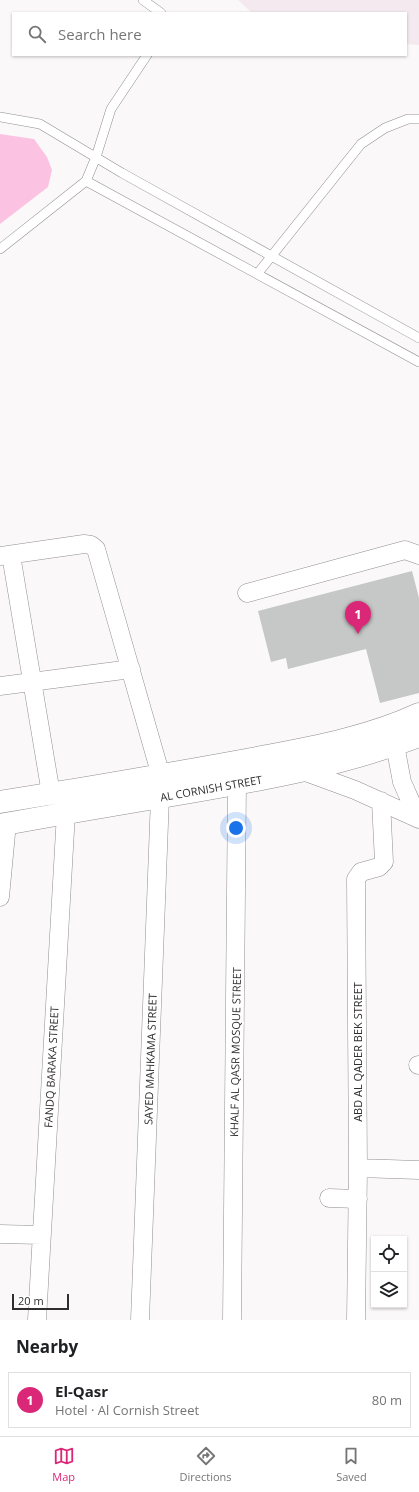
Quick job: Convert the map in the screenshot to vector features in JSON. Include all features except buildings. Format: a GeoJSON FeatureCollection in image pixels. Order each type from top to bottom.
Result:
{"type":"FeatureCollection","features":[{"type":"Feature","properties":{"kind":"street"},"geometry":{"type":"LineString","coordinates":[[51,794],[32,682],[5,555],[84,544],[91,545],[96,549],[161,776]]}},
{"type":"Feature","properties":{"kind":"street"},"geometry":{"type":"LineString","coordinates":[[247,593],[405,550],[419,555]]}},
{"type":"Feature","properties":{"kind":"street"},"geometry":{"type":"LineString","coordinates":[[0,686],[131,669]]}},
{"type":"Feature","properties":{"kind":"street","name":"AL CORNISH STREET"},"geometry":{"type":"LineString","coordinates":[[0,802],[161,776],[332,742],[378,729],[419,714]]}},
{"type":"Feature","properties":{"kind":"street","name":"AL CORNISH STREET"},"geometry":{"type":"LineString","coordinates":[[4,824],[237,784],[303,771],[349,759],[419,736]]}},
{"type":"Feature","properties":{"kind":"street"},"geometry":{"type":"LineString","coordinates":[[395,745],[402,782],[419,819]]}},
{"type":"Feature","properties":{"kind":"street"},"geometry":{"type":"LineString","coordinates":[[303,771],[381,801],[419,819]]}},
{"type":"Feature","properties":{"kind":"street","name":"KHALF AL QASR MOSQUE STREET"},"geometry":{"type":"LineString","coordinates":[[232,1320],[237,784]]}},
{"type":"Feature","properties":{"kind":"street","name":"SAYED MAHKAMA STREET"},"geometry":{"type":"LineString","coordinates":[[140,1320],[160,797]]}},
{"type":"Feature","properties":{"kind":"street","name":"ABD AL QADER BEK STREET"},"geometry":{"type":"LineString","coordinates":[[356,1320],[358,1168],[356,880],[361,872],[379,867],[384,862],[381,801]]}},
{"type":"Feature","properties":{"kind":"street","name":"FANDQ BARAKA STREET"},"geometry":{"type":"LineString","coordinates":[[37,1320],[66,813]]}},
{"type":"Feature","properties":{"kind":"street"},"geometry":{"type":"LineString","coordinates":[[0,897],[4,824]]}},
{"type":"Feature","properties":{"kind":"street"},"geometry":{"type":"LineString","coordinates":[[358,1168],[419,1170]]}},
{"type":"Feature","properties":{"kind":"street"},"geometry":{"type":"LineString","coordinates":[[329,1198],[358,1199]]}},
{"type":"Feature","properties":{"kind":"street"},"geometry":{"type":"LineString","coordinates":[[0,1234],[41,1234]]}},
{"type":"Feature","properties":{"kind":"lane"},"geometry":{"type":"LineString","coordinates":[[143,0],[160,12]]}},
{"type":"Feature","properties":{"kind":"lane"},"geometry":{"type":"LineString","coordinates":[[0,250],[86,181],[96,157],[111,109],[146,56]]}},
{"type":"Feature","properties":{"kind":"lane"},"geometry":{"type":"LineString","coordinates":[[0,117],[40,124],[96,157],[419,338]]}},
{"type":"Feature","properties":{"kind":"lane"},"geometry":{"type":"LineString","coordinates":[[258,273],[361,144],[385,128],[408,119],[419,118]]}},
{"type":"Feature","properties":{"kind":"lane"},"geometry":{"type":"LineString","coordinates":[[86,181],[258,273],[419,362]]}},
{"type":"Feature","properties":{"kind":"shaded area"},"geometry":{"type":"Polygon","coordinates":[[[238,0],[419,0],[419,45],[407,44],[407,12],[251,12],[238,0]]]}},
{"type":"Feature","properties":{"kind":"shaded area"},"geometry":{"type":"Polygon","coordinates":[[[0,134],[34,139],[47,157],[52,170],[48,187],[0,224],[0,134]]]}},
{"type":"Feature","properties":{"kind":"place","name":"El-Qasr"},"geometry":{"type":"Point","coordinates":[358,634]}}]}
